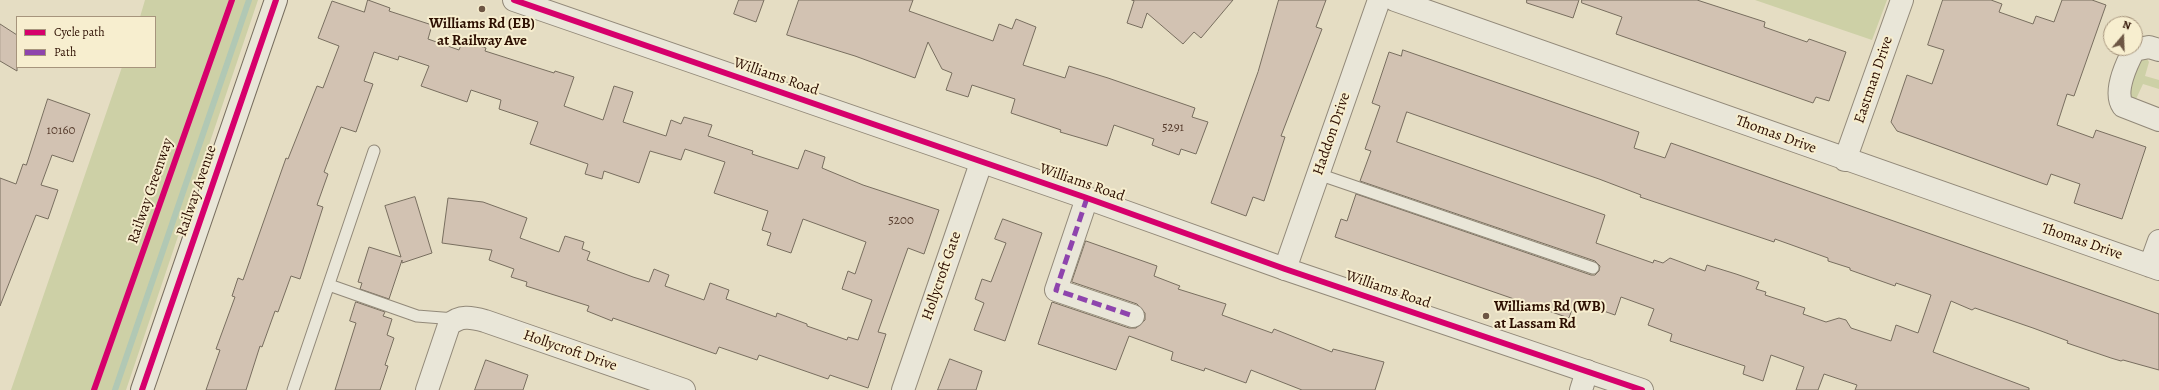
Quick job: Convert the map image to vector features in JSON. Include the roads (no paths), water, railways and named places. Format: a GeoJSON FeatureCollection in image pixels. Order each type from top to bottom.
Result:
{"type":"FeatureCollection","features":[{"type":"Feature","properties":{"kind":"street","name":"Railway Avenue"},"geometry":{"type":"LineString","coordinates":[[142,390],[276,0]]}},
{"type":"Feature","properties":{"kind":"street","name":"Williams Road"},"geometry":{"type":"LineString","coordinates":[[514,0],[981,163],[1087,198],[1285,269],[1584,380],[1642,390]]}},
{"type":"Feature","properties":{"kind":"street","name":"Haddon Drive"},"geometry":{"type":"LineString","coordinates":[[1285,269],[1379,0]]}},
{"type":"Feature","properties":{"kind":"street","name":"Thomas Drive"},"geometry":{"type":"LineString","coordinates":[[1395,0],[1845,160],[2155,267]]}},
{"type":"Feature","properties":{"kind":"street","name":"Eastman Drive"},"geometry":{"type":"LineString","coordinates":[[1845,160],[1902,0]]}},
{"type":"Feature","properties":{"kind":"street"},"geometry":{"type":"LineString","coordinates":[[2159,50],[2149,47],[2134,50],[2125,73],[2119,97],[2123,106],[2159,120]]}},
{"type":"Feature","properties":{"kind":"street","name":"Hollycroft Gate"},"geometry":{"type":"LineString","coordinates":[[903,390],[981,163]]}},
{"type":"Feature","properties":{"kind":"street"},"geometry":{"type":"LineString","coordinates":[[1087,198],[1056,290],[1133,316]]}},
{"type":"Feature","properties":{"kind":"street"},"geometry":{"type":"LineString","coordinates":[[2155,267],[2159,241]]}},
{"type":"Feature","properties":{"kind":"street","name":"Hollycroft Drive"},"geometry":{"type":"LineString","coordinates":[[456,319],[466,317],[485,321],[679,389]]}},
{"type":"Feature","properties":{"kind":"street"},"geometry":{"type":"LineString","coordinates":[[427,390],[446,331],[456,319]]}},
{"type":"Feature","properties":{"kind":"lane"},"geometry":{"type":"LineString","coordinates":[[293,390],[374,151]]}},
{"type":"Feature","properties":{"kind":"lane"},"geometry":{"type":"LineString","coordinates":[[1318,174],[1593,268]]}},
{"type":"Feature","properties":{"kind":"lane"},"geometry":{"type":"LineString","coordinates":[[329,285],[417,316],[456,319]]}},
{"type":"Feature","properties":{"kind":"waterway"},"geometry":{"type":"LineString","coordinates":[[115,390],[249,0]]}},
{"type":"Feature","properties":{"kind":"place","name":"Williams Rd (EB) at Railway Ave"},"geometry":{"type":"Point","coordinates":[482,9]}},
{"type":"Feature","properties":{"kind":"place","name":"Williams Rd (WB) at Lassam Rd"},"geometry":{"type":"Point","coordinates":[1486,316]}}]}
